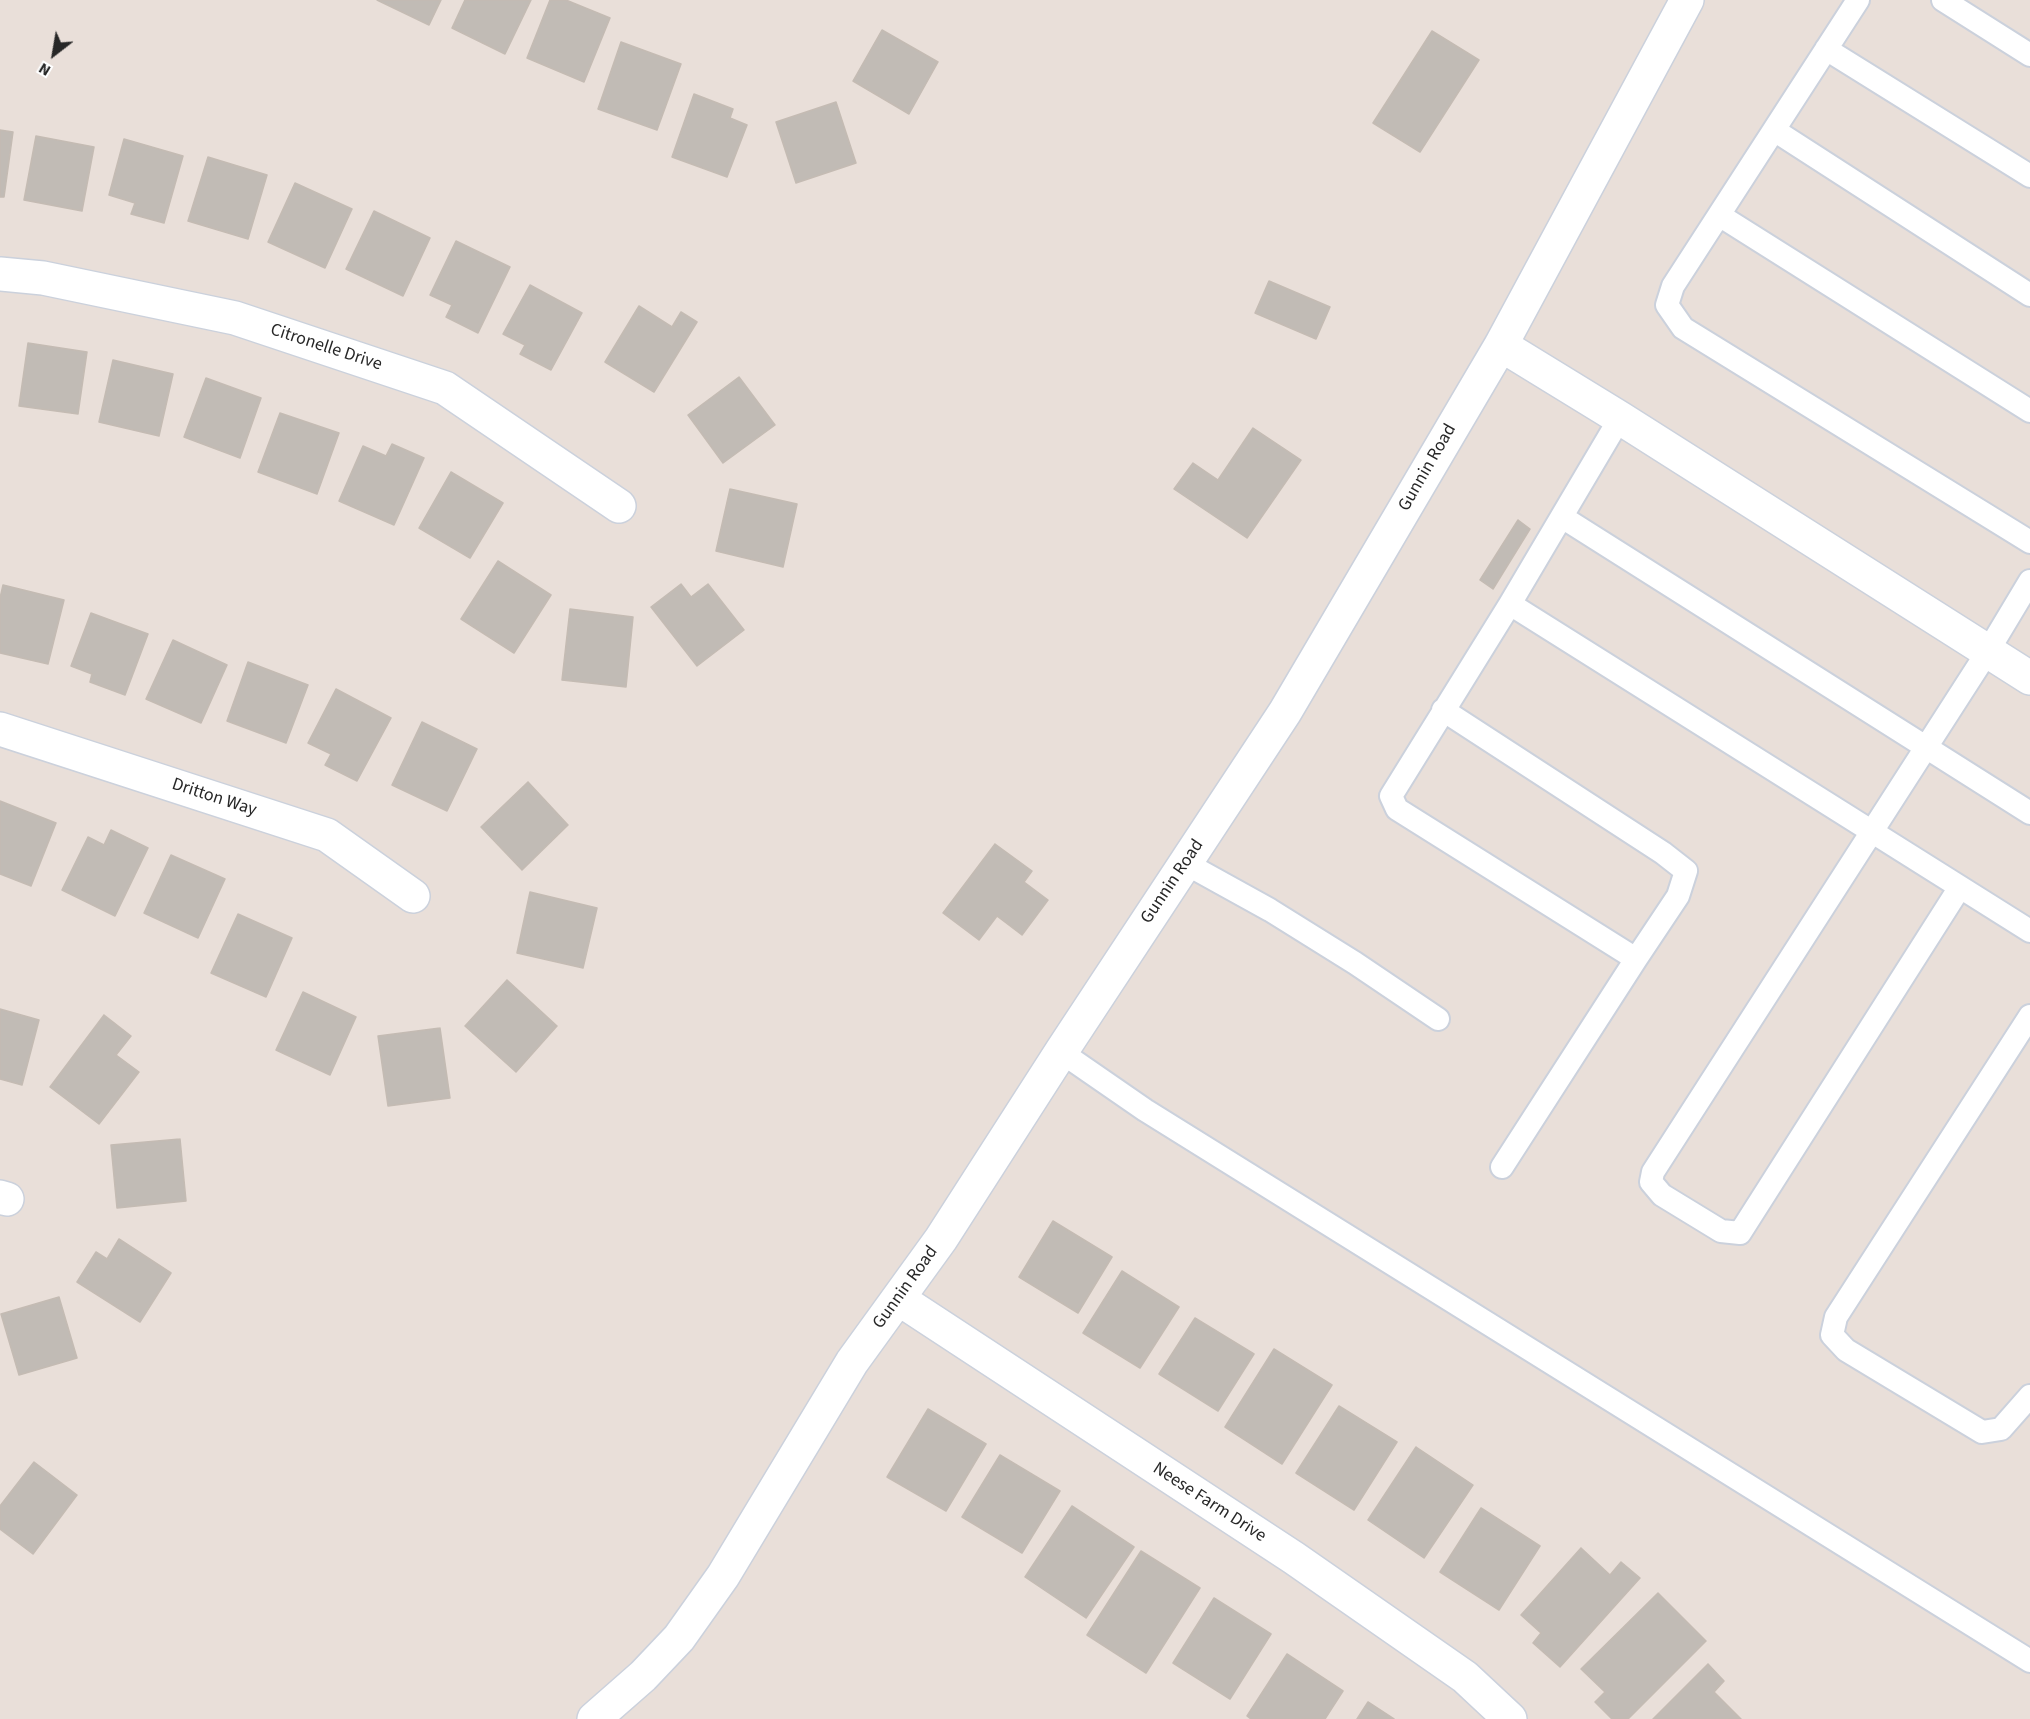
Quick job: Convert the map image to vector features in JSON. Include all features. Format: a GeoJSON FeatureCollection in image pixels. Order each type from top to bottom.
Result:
{"type":"FeatureCollection","features":[{"type":"Feature","properties":{"kind":"street","name":"Gunnin Road"},"geometry":{"type":"LineString","coordinates":[[594,1719],[643,1676],[679,1638],[723,1576],[852,1362],[941,1239],[1285,712],[1501,345],[1687,0]]}},
{"type":"Feature","properties":{"kind":"street","name":"Citronelle Drive"},"geometry":{"type":"LineString","coordinates":[[0,274],[43,278],[235,318],[445,388],[619,506]]}},
{"type":"Feature","properties":{"kind":"street"},"geometry":{"type":"LineString","coordinates":[[1501,345],[2030,678]]}},
{"type":"Feature","properties":{"kind":"street","name":"Dritton Way"},"geometry":{"type":"LineString","coordinates":[[0,729],[327,835],[413,896]]}},
{"type":"Feature","properties":{"kind":"street","name":"Neese Farm Drive"},"geometry":{"type":"LineString","coordinates":[[899,1299],[1304,1564],[1465,1677],[1510,1719]]}},
{"type":"Feature","properties":{"kind":"lane"},"geometry":{"type":"LineString","coordinates":[[1858,0],[1673,286],[1667,305],[1683,328],[2030,542]]}},
{"type":"Feature","properties":{"kind":"lane"},"geometry":{"type":"LineString","coordinates":[[1943,0],[2030,55]]}},
{"type":"Feature","properties":{"kind":"lane"},"geometry":{"type":"LineString","coordinates":[[1826,49],[2030,176]]}},
{"type":"Feature","properties":{"kind":"lane"},"geometry":{"type":"LineString","coordinates":[[1774,130],[2030,295]]}},
{"type":"Feature","properties":{"kind":"lane"},"geometry":{"type":"LineString","coordinates":[[1719,215],[2030,411]]}},
{"type":"Feature","properties":{"kind":"lane"},"geometry":{"type":"LineString","coordinates":[[1620,418],[1510,604],[1391,796],[1397,809],[1636,958]]}},
{"type":"Feature","properties":{"kind":"lane"},"geometry":{"type":"LineString","coordinates":[[1562,517],[2030,813]]}},
{"type":"Feature","properties":{"kind":"lane"},"geometry":{"type":"LineString","coordinates":[[1960,887],[1740,1233],[1721,1230],[1662,1195],[1651,1182],[1653,1172],[1870,831],[1988,651],[2030,581]]}},
{"type":"Feature","properties":{"kind":"lane"},"geometry":{"type":"LineString","coordinates":[[1510,604],[2030,932]]}},
{"type":"Feature","properties":{"kind":"lane"},"geometry":{"type":"LineString","coordinates":[[1443,710],[1663,853],[1686,871],[1678,896],[1502,1167]]}},
{"type":"Feature","properties":{"kind":"lane"},"geometry":{"type":"LineString","coordinates":[[1185,863],[1270,910],[1355,963],[1438,1019]]}},
{"type":"Feature","properties":{"kind":"lane"},"geometry":{"type":"LineString","coordinates":[[2030,1016],[1836,1317],[1832,1335],[1846,1350],[1982,1431],[2001,1429],[2030,1396]]}},
{"type":"Feature","properties":{"kind":"lane"},"geometry":{"type":"LineString","coordinates":[[1061,1052],[1145,1110],[2030,1661]]}},
{"type":"Feature","properties":{"kind":"building"},"geometry":{"type":"Polygon","coordinates":[[[377,0],[441,0],[429,25],[377,0]]]}},
{"type":"Feature","properties":{"kind":"building"},"geometry":{"type":"Polygon","coordinates":[[[465,0],[531,0],[505,54],[452,28],[465,0]]]}},
{"type":"Feature","properties":{"kind":"building"},"geometry":{"type":"Polygon","coordinates":[[[550,0],[566,0],[610,18],[584,82],[527,58],[550,0]]]}},
{"type":"Feature","properties":{"kind":"building"},"geometry":{"type":"Polygon","coordinates":[[[882,30],[938,62],[909,114],[853,81],[882,30]]]}},
{"type":"Feature","properties":{"kind":"building"},"geometry":{"type":"Polygon","coordinates":[[[1432,31],[1479,60],[1420,152],[1373,123],[1432,31]]]}},
{"type":"Feature","properties":{"kind":"building"},"geometry":{"type":"Polygon","coordinates":[[[621,42],[681,64],[657,130],[598,109],[621,42]]]}},
{"type":"Feature","properties":{"kind":"building"},"geometry":{"type":"Polygon","coordinates":[[[694,94],[733,109],[730,118],[747,125],[727,177],[672,157],[694,94]]]}},
{"type":"Feature","properties":{"kind":"building"},"geometry":{"type":"Polygon","coordinates":[[[836,102],[856,163],[796,183],[776,122],[836,102]]]}},
{"type":"Feature","properties":{"kind":"building"},"geometry":{"type":"Polygon","coordinates":[[[0,130],[13,132],[4,197],[0,197],[0,130]]]}},
{"type":"Feature","properties":{"kind":"building"},"geometry":{"type":"Polygon","coordinates":[[[36,136],[94,147],[82,211],[24,200],[36,136]]]}},
{"type":"Feature","properties":{"kind":"building"},"geometry":{"type":"Polygon","coordinates":[[[124,139],[183,156],[164,223],[131,214],[135,203],[109,195],[124,139]]]}},
{"type":"Feature","properties":{"kind":"building"},"geometry":{"type":"Polygon","coordinates":[[[208,157],[267,175],[248,239],[188,221],[208,157]]]}},
{"type":"Feature","properties":{"kind":"building"},"geometry":{"type":"Polygon","coordinates":[[[295,183],[352,209],[325,268],[268,242],[295,183]]]}},
{"type":"Feature","properties":{"kind":"building"},"geometry":{"type":"Polygon","coordinates":[[[374,211],[430,238],[403,296],[346,269],[374,211]]]}},
{"type":"Feature","properties":{"kind":"building"},"geometry":{"type":"Polygon","coordinates":[[[456,241],[510,267],[478,333],[446,317],[452,305],[430,295],[456,241]]]}},
{"type":"Feature","properties":{"kind":"building"},"geometry":{"type":"Polygon","coordinates":[[[1269,281],[1330,307],[1316,339],[1255,313],[1269,281]]]}},
{"type":"Feature","properties":{"kind":"building"},"geometry":{"type":"Polygon","coordinates":[[[530,285],[582,313],[551,370],[520,354],[525,345],[503,334],[530,285]]]}},
{"type":"Feature","properties":{"kind":"building"},"geometry":{"type":"Polygon","coordinates":[[[639,306],[672,327],[681,312],[697,322],[654,392],[605,362],[639,306]]]}},
{"type":"Feature","properties":{"kind":"building"},"geometry":{"type":"Polygon","coordinates":[[[28,343],[87,352],[78,414],[19,406],[28,343]]]}},
{"type":"Feature","properties":{"kind":"building"},"geometry":{"type":"Polygon","coordinates":[[[113,360],[173,374],[159,436],[99,422],[113,360]]]}},
{"type":"Feature","properties":{"kind":"building"},"geometry":{"type":"Polygon","coordinates":[[[739,377],[775,425],[723,463],[688,415],[739,377]]]}},
{"type":"Feature","properties":{"kind":"building"},"geometry":{"type":"Polygon","coordinates":[[[206,378],[261,398],[240,458],[184,437],[206,378]]]}},
{"type":"Feature","properties":{"kind":"building"},"geometry":{"type":"Polygon","coordinates":[[[280,413],[339,433],[317,494],[258,472],[280,413]]]}},
{"type":"Feature","properties":{"kind":"building"},"geometry":{"type":"Polygon","coordinates":[[[1253,428],[1301,460],[1247,538],[1174,489],[1193,463],[1218,480],[1253,428]]]}},
{"type":"Feature","properties":{"kind":"building"},"geometry":{"type":"Polygon","coordinates":[[[392,444],[424,458],[394,525],[339,501],[363,446],[386,456],[392,444]]]}},
{"type":"Feature","properties":{"kind":"building"},"geometry":{"type":"Polygon","coordinates":[[[451,472],[503,503],[470,558],[419,528],[451,472]]]}},
{"type":"Feature","properties":{"kind":"building"},"geometry":{"type":"Polygon","coordinates":[[[730,489],[797,504],[783,567],[716,551],[730,489]]]}},
{"type":"Feature","properties":{"kind":"building"},"geometry":{"type":"Polygon","coordinates":[[[1518,520],[1530,529],[1493,589],[1480,580],[1518,520]]]}},
{"type":"Feature","properties":{"kind":"building"},"geometry":{"type":"Polygon","coordinates":[[[498,561],[551,595],[514,653],[461,619],[498,561]]]}},
{"type":"Feature","properties":{"kind":"building"},"geometry":{"type":"Polygon","coordinates":[[[681,584],[691,597],[708,584],[744,630],[697,666],[651,607],[681,584]]]}},
{"type":"Feature","properties":{"kind":"building"},"geometry":{"type":"Polygon","coordinates":[[[3,585],[64,600],[48,664],[0,653],[0,598],[3,585]]]}},
{"type":"Feature","properties":{"kind":"building"},"geometry":{"type":"Polygon","coordinates":[[[570,609],[633,617],[626,687],[562,680],[570,609]]]}},
{"type":"Feature","properties":{"kind":"building"},"geometry":{"type":"Polygon","coordinates":[[[91,613],[148,634],[125,695],[90,682],[92,674],[71,666],[91,613]]]}},
{"type":"Feature","properties":{"kind":"building"},"geometry":{"type":"Polygon","coordinates":[[[173,640],[227,665],[201,723],[146,699],[173,640]]]}},
{"type":"Feature","properties":{"kind":"building"},"geometry":{"type":"Polygon","coordinates":[[[248,662],[308,685],[286,743],[227,721],[248,662]]]}},
{"type":"Feature","properties":{"kind":"building"},"geometry":{"type":"Polygon","coordinates":[[[336,689],[391,718],[357,781],[325,765],[331,754],[308,743],[336,689]]]}},
{"type":"Feature","properties":{"kind":"building"},"geometry":{"type":"Polygon","coordinates":[[[422,722],[477,749],[447,811],[392,785],[422,722]]]}},
{"type":"Feature","properties":{"kind":"building"},"geometry":{"type":"Polygon","coordinates":[[[528,782],[568,825],[522,870],[481,827],[528,782]]]}},
{"type":"Feature","properties":{"kind":"building"},"geometry":{"type":"Polygon","coordinates":[[[0,801],[56,823],[31,886],[0,874],[0,801]]]}},
{"type":"Feature","properties":{"kind":"building"},"geometry":{"type":"Polygon","coordinates":[[[111,830],[148,848],[115,916],[62,890],[88,837],[104,845],[111,830]]]}},
{"type":"Feature","properties":{"kind":"building"},"geometry":{"type":"Polygon","coordinates":[[[995,844],[1032,871],[1024,882],[1048,900],[1022,935],[997,916],[979,940],[943,913],[995,844]]]}},
{"type":"Feature","properties":{"kind":"building"},"geometry":{"type":"Polygon","coordinates":[[[171,855],[225,879],[198,938],[144,913],[171,855]]]}},
{"type":"Feature","properties":{"kind":"building"},"geometry":{"type":"Polygon","coordinates":[[[530,892],[597,908],[583,968],[517,953],[530,892]]]}},
{"type":"Feature","properties":{"kind":"building"},"geometry":{"type":"Polygon","coordinates":[[[238,914],[292,938],[266,997],[211,973],[238,914]]]}},
{"type":"Feature","properties":{"kind":"building"},"geometry":{"type":"Polygon","coordinates":[[[507,980],[557,1026],[516,1072],[465,1026],[507,980]]]}},
{"type":"Feature","properties":{"kind":"building"},"geometry":{"type":"Polygon","coordinates":[[[303,992],[356,1017],[330,1075],[276,1050],[303,992]]]}},
{"type":"Feature","properties":{"kind":"building"},"geometry":{"type":"Polygon","coordinates":[[[0,1009],[39,1020],[22,1085],[0,1079],[0,1009]]]}},
{"type":"Feature","properties":{"kind":"building"},"geometry":{"type":"Polygon","coordinates":[[[104,1015],[131,1036],[116,1055],[139,1072],[99,1124],[50,1087],[104,1015]]]}},
{"type":"Feature","properties":{"kind":"building"},"geometry":{"type":"Polygon","coordinates":[[[440,1028],[450,1098],[388,1106],[378,1036],[440,1028]]]}},
{"type":"Feature","properties":{"kind":"building"},"geometry":{"type":"Polygon","coordinates":[[[180,1139],[186,1201],[117,1208],[111,1145],[180,1139]]]}},
{"type":"Feature","properties":{"kind":"building"},"geometry":{"type":"Polygon","coordinates":[[[1053,1221],[1112,1257],[1078,1313],[1019,1277],[1053,1221]]]}},
{"type":"Feature","properties":{"kind":"building"},"geometry":{"type":"Polygon","coordinates":[[[119,1239],[171,1273],[140,1322],[77,1282],[96,1252],[107,1259],[119,1239]]]}},
{"type":"Feature","properties":{"kind":"building"},"geometry":{"type":"Polygon","coordinates":[[[1122,1271],[1179,1307],[1140,1368],[1083,1333],[1122,1271]]]}},
{"type":"Feature","properties":{"kind":"building"},"geometry":{"type":"Polygon","coordinates":[[[59,1297],[77,1358],[19,1375],[1,1314],[59,1297]]]}},
{"type":"Feature","properties":{"kind":"building"},"geometry":{"type":"Polygon","coordinates":[[[1195,1318],[1254,1354],[1218,1411],[1159,1374],[1195,1318]]]}},
{"type":"Feature","properties":{"kind":"building"},"geometry":{"type":"Polygon","coordinates":[[[1274,1349],[1332,1385],[1282,1464],[1225,1427],[1274,1349]]]}},
{"type":"Feature","properties":{"kind":"building"},"geometry":{"type":"Polygon","coordinates":[[[1339,1406],[1397,1442],[1354,1510],[1296,1473],[1339,1406]]]}},
{"type":"Feature","properties":{"kind":"building"},"geometry":{"type":"Polygon","coordinates":[[[928,1409],[986,1444],[946,1511],[887,1477],[928,1409]]]}},
{"type":"Feature","properties":{"kind":"building"},"geometry":{"type":"Polygon","coordinates":[[[1416,1447],[1473,1485],[1424,1558],[1368,1520],[1416,1447]]]}},
{"type":"Feature","properties":{"kind":"building"},"geometry":{"type":"Polygon","coordinates":[[[1000,1455],[1060,1491],[1022,1553],[962,1517],[1000,1455]]]}},
{"type":"Feature","properties":{"kind":"building"},"geometry":{"type":"Polygon","coordinates":[[[34,1462],[77,1495],[33,1554],[0,1529],[0,1506],[34,1462]]]}},
{"type":"Feature","properties":{"kind":"building"},"geometry":{"type":"Polygon","coordinates":[[[1072,1506],[1134,1547],[1086,1618],[1025,1577],[1072,1506]]]}},
{"type":"Feature","properties":{"kind":"building"},"geometry":{"type":"Polygon","coordinates":[[[1481,1508],[1540,1546],[1499,1610],[1440,1572],[1481,1508]]]}},
{"type":"Feature","properties":{"kind":"building"},"geometry":{"type":"Polygon","coordinates":[[[1581,1548],[1610,1575],[1621,1562],[1640,1578],[1560,1667],[1533,1643],[1541,1633],[1521,1615],[1581,1548]]]}},
{"type":"Feature","properties":{"kind":"building"},"geometry":{"type":"Polygon","coordinates":[[[1141,1551],[1200,1588],[1146,1673],[1087,1635],[1141,1551]]]}},
{"type":"Feature","properties":{"kind":"building"},"geometry":{"type":"Polygon","coordinates":[[[1658,1593],[1706,1641],[1628,1719],[1612,1719],[1595,1702],[1605,1692],[1581,1669],[1658,1593]]]}},
{"type":"Feature","properties":{"kind":"building"},"geometry":{"type":"Polygon","coordinates":[[[1214,1598],[1271,1634],[1230,1699],[1173,1663],[1214,1598]]]}},
{"type":"Feature","properties":{"kind":"building"},"geometry":{"type":"Polygon","coordinates":[[[1287,1654],[1343,1691],[1325,1719],[1251,1719],[1247,1716],[1287,1654]]]}},
{"type":"Feature","properties":{"kind":"building"},"geometry":{"type":"Polygon","coordinates":[[[1708,1664],[1724,1681],[1714,1692],[1741,1719],[1653,1719],[1708,1664]]]}},
{"type":"Feature","properties":{"kind":"building"},"geometry":{"type":"Polygon","coordinates":[[[1368,1702],[1394,1719],[1357,1719],[1368,1702]]]}}]}
